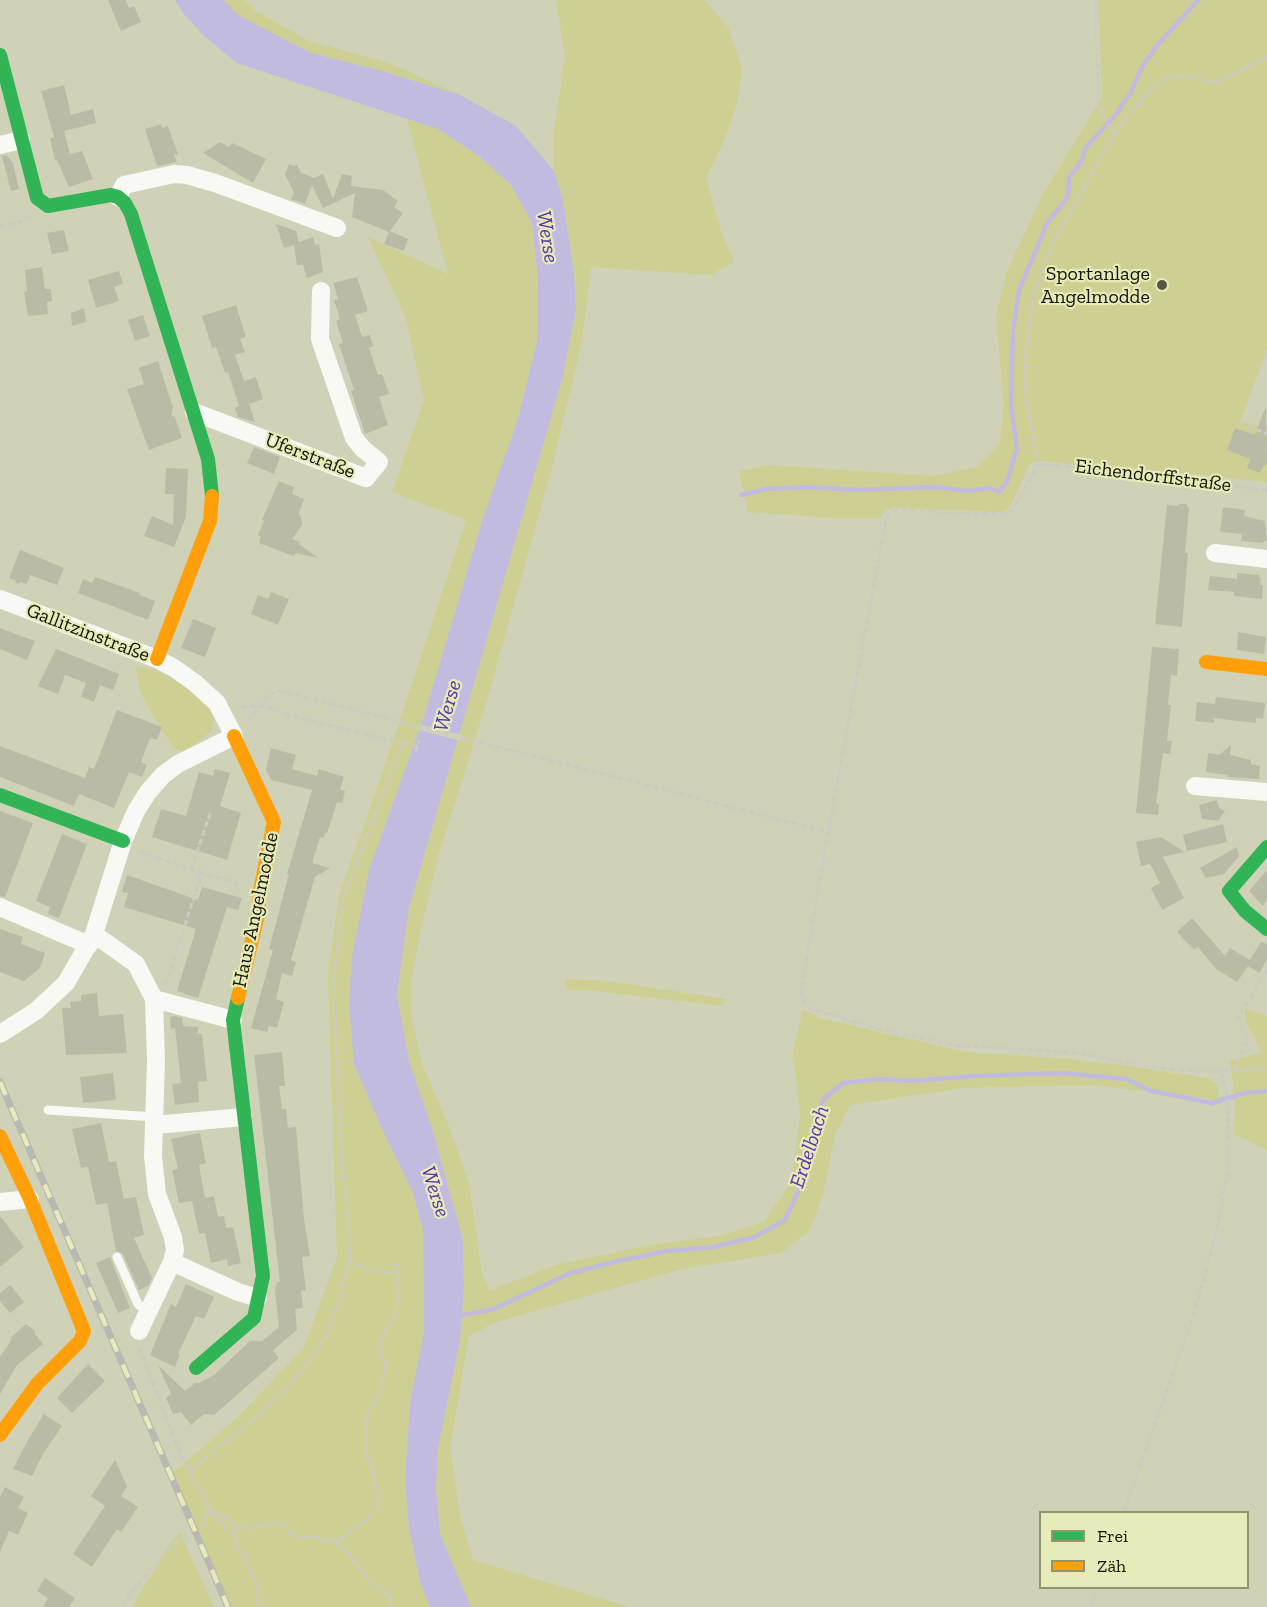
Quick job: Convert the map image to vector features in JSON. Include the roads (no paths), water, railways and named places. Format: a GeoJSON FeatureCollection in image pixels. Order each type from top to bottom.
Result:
{"type":"FeatureCollection","features":[{"type":"Feature","properties":{"kind":"street"},"geometry":{"type":"LineString","coordinates":[[0,55],[34,192],[42,204],[58,205],[111,195],[125,203],[208,459],[212,493],[210,522],[157,659]]}},
{"type":"Feature","properties":{"kind":"street"},"geometry":{"type":"LineString","coordinates":[[0,145],[21,140]]}},
{"type":"Feature","properties":{"kind":"street"},"geometry":{"type":"LineString","coordinates":[[118,197],[124,185],[174,174],[187,175],[337,228]]}},
{"type":"Feature","properties":{"kind":"street","name":"Uferstraße"},"geometry":{"type":"LineString","coordinates":[[194,412],[366,478],[379,462],[354,438],[320,339],[321,291]]}},
{"type":"Feature","properties":{"kind":"street"},"geometry":{"type":"LineString","coordinates":[[1215,553],[1267,559]]}},
{"type":"Feature","properties":{"kind":"street","name":"Gallitzinstraße"},"geometry":{"type":"LineString","coordinates":[[0,600],[157,659],[174,668]]}},
{"type":"Feature","properties":{"kind":"street"},"geometry":{"type":"LineString","coordinates":[[1206,662],[1267,669]]}},
{"type":"Feature","properties":{"kind":"street","name":"Haus Angelmodde"},"geometry":{"type":"LineString","coordinates":[[174,668],[195,683],[223,712],[274,822],[260,891],[258,915],[233,1020],[263,1276],[254,1318],[196,1368]]}},
{"type":"Feature","properties":{"kind":"street"},"geometry":{"type":"LineString","coordinates":[[0,1034],[36,1011],[66,983],[91,940],[122,844],[136,810],[148,792],[163,775],[194,754],[234,736]]}},
{"type":"Feature","properties":{"kind":"street"},"geometry":{"type":"LineString","coordinates":[[1195,786],[1267,792]]}},
{"type":"Feature","properties":{"kind":"street"},"geometry":{"type":"LineString","coordinates":[[0,795],[122,844]]}},
{"type":"Feature","properties":{"kind":"street"},"geometry":{"type":"LineString","coordinates":[[1267,846],[1230,891],[1245,911],[1267,928]]}},
{"type":"Feature","properties":{"kind":"street"},"geometry":{"type":"LineString","coordinates":[[0,907],[91,940],[136,964],[154,999],[153,1156],[157,1194],[173,1237],[175,1250],[172,1262],[139,1331]]}},
{"type":"Feature","properties":{"kind":"street"},"geometry":{"type":"LineString","coordinates":[[154,999],[233,1020]]}},
{"type":"Feature","properties":{"kind":"street"},"geometry":{"type":"LineString","coordinates":[[155,1121],[243,1117]]}},
{"type":"Feature","properties":{"kind":"street"},"geometry":{"type":"LineString","coordinates":[[0,1136],[30,1199],[84,1331],[80,1341],[37,1384],[0,1435]]}},
{"type":"Feature","properties":{"kind":"street"},"geometry":{"type":"LineString","coordinates":[[0,1202],[30,1199]]}},
{"type":"Feature","properties":{"kind":"street"},"geometry":{"type":"LineString","coordinates":[[172,1262],[238,1292],[258,1298]]}},
{"type":"Feature","properties":{"kind":"lane"},"geometry":{"type":"LineString","coordinates":[[48,1110],[155,1121]]}},
{"type":"Feature","properties":{"kind":"lane"},"geometry":{"type":"LineString","coordinates":[[117,1257],[138,1304],[148,1313]]}},
{"type":"Feature","properties":{"kind":"water","name":"Werse"},"geometry":{"type":"Polygon","coordinates":[[[175,0],[224,0],[238,15],[311,53],[382,71],[460,95],[516,126],[554,171],[563,199],[574,272],[576,310],[563,376],[409,908],[397,995],[409,1061],[433,1131],[463,1240],[464,1289],[460,1341],[438,1448],[436,1489],[440,1534],[471,1607],[430,1607],[420,1582],[409,1528],[405,1480],[410,1403],[424,1332],[423,1230],[413,1193],[354,1064],[349,1003],[352,957],[369,870],[424,717],[482,521],[518,419],[537,341],[538,278],[532,223],[511,185],[479,156],[438,129],[237,63],[205,37],[183,13],[175,0]]]}},
{"type":"Feature","properties":{"kind":"waterway"},"geometry":{"type":"LineString","coordinates":[[741,495],[766,489],[810,487],[857,490],[935,487],[967,491],[989,488],[1000,492],[1007,481],[1017,449],[1011,403],[1013,332],[1019,290],[1048,222],[1068,197],[1069,177],[1080,164],[1086,147],[1114,117],[1156,47],[1198,0]]}},
{"type":"Feature","properties":{"kind":"waterway","name":"Erdelbach"},"geometry":{"type":"LineString","coordinates":[[458,1316],[494,1309],[568,1274],[667,1251],[714,1247],[755,1237],[785,1220],[812,1152],[816,1115],[824,1099],[843,1083],[879,1079],[911,1081],[1062,1073],[1126,1079],[1151,1091],[1212,1103],[1245,1093],[1267,1091]]}},
{"type":"Feature","properties":{"kind":"railway"},"geometry":{"type":"LineString","coordinates":[[0,1082],[228,1607]]}},
{"type":"Feature","properties":{"kind":"place","name":"Sportanlage Angelmodde"},"geometry":{"type":"Point","coordinates":[1162,285]}}]}
